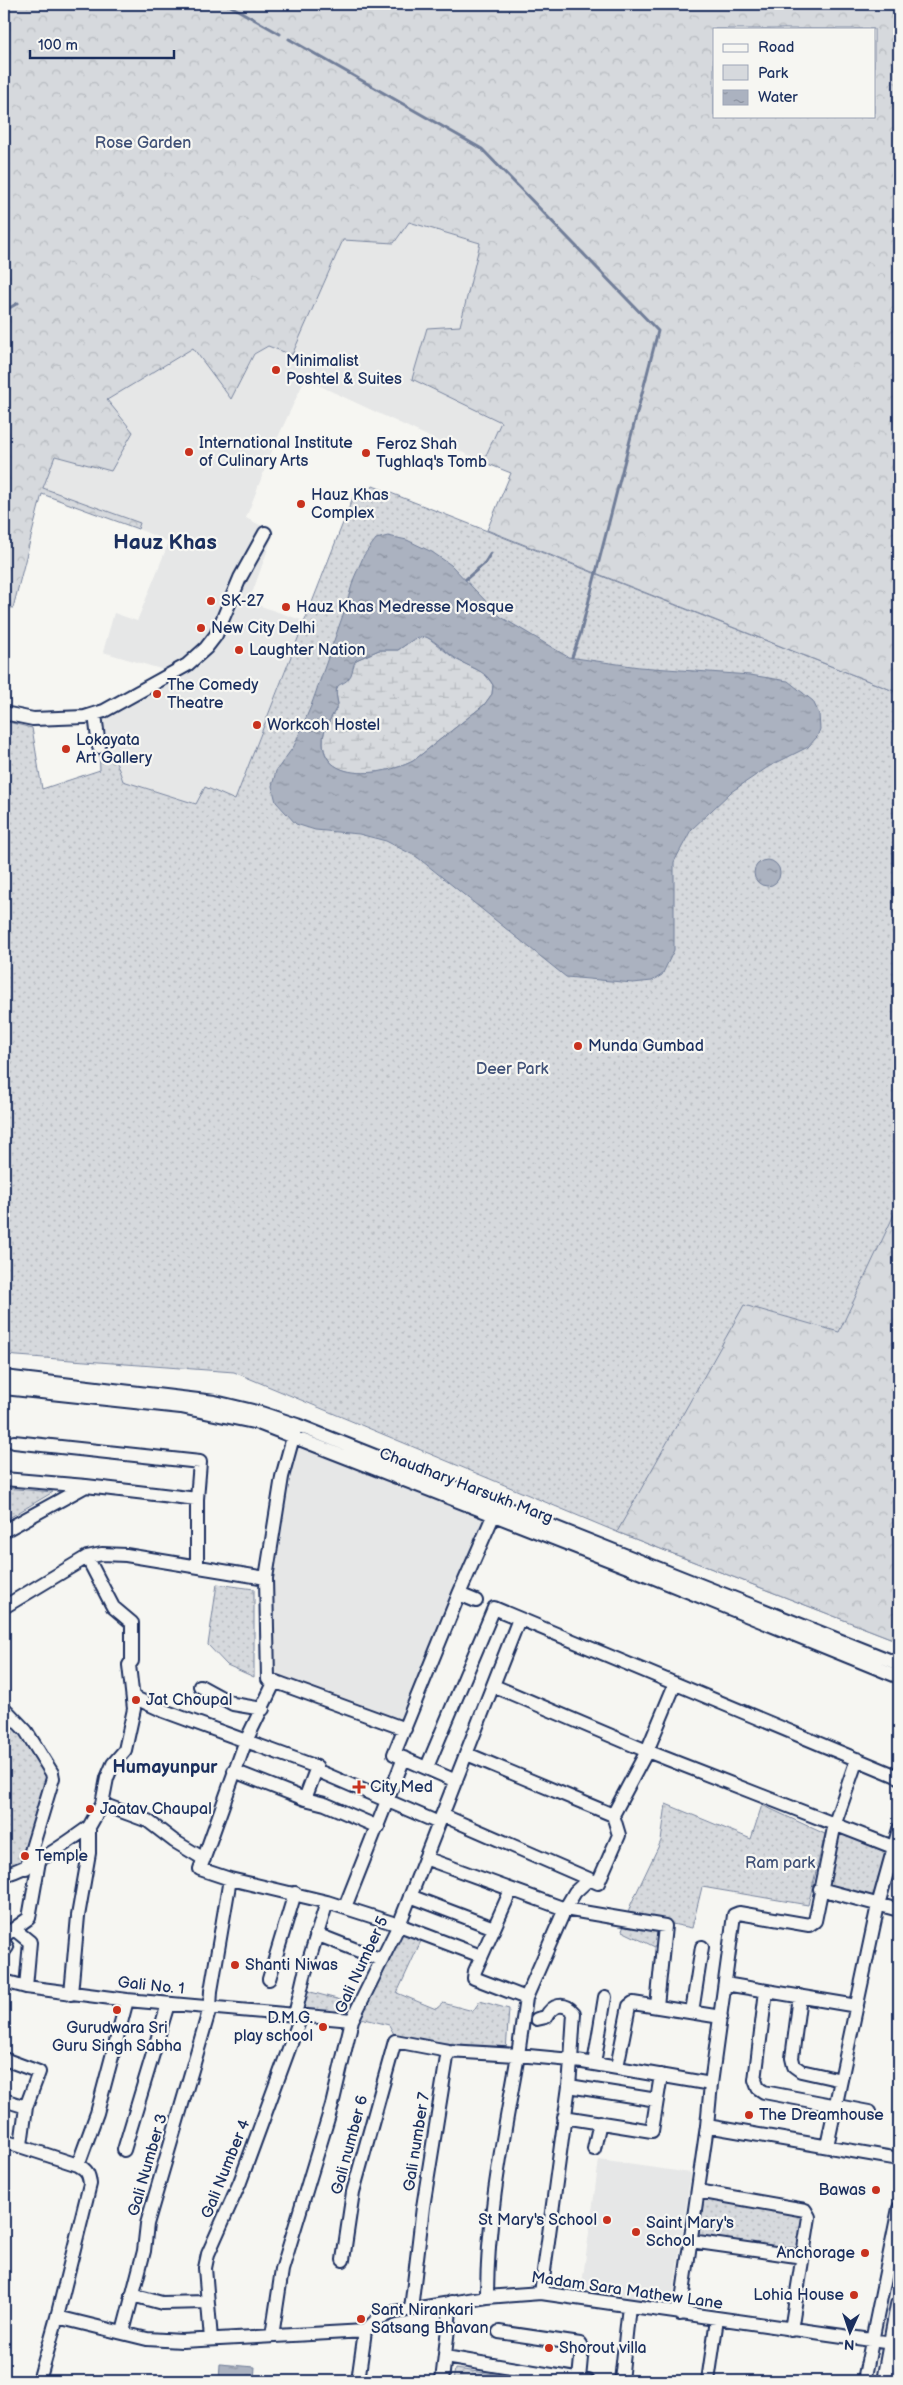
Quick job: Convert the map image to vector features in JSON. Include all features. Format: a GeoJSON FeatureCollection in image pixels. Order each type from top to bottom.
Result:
{"type":"FeatureCollection","features":[{"type":"Feature","properties":{"kind":"main road"},"geometry":{"type":"LineString","coordinates":[[885,2381],[899,2305]]}},
{"type":"Feature","properties":{"kind":"street"},"geometry":{"type":"LineString","coordinates":[[4,713],[33,719],[85,718],[96,714],[187,665],[212,642],[226,614],[240,578],[265,533]]}},
{"type":"Feature","properties":{"kind":"street"},"geometry":{"type":"LineString","coordinates":[[96,714],[99,746]]}},
{"type":"Feature","properties":{"kind":"street","name":"Chaudhary Harsukh Marg"},"geometry":{"type":"LineString","coordinates":[[4,1377],[207,1400],[261,1413],[295,1431],[496,1510],[899,1677]]}},
{"type":"Feature","properties":{"kind":"street","name":"Chaudhary Harsukh Marg"},"geometry":{"type":"LineString","coordinates":[[4,1388],[205,1411],[295,1431]]}},
{"type":"Feature","properties":{"kind":"street"},"geometry":{"type":"LineString","coordinates":[[295,1431],[282,1477],[266,1578],[266,1675],[274,1683],[405,1729]]}},
{"type":"Feature","properties":{"kind":"street"},"geometry":{"type":"LineString","coordinates":[[14,1442],[200,1462],[197,1498],[197,1565]]}},
{"type":"Feature","properties":{"kind":"street"},"geometry":{"type":"LineString","coordinates":[[4,1479],[197,1498]]}},
{"type":"Feature","properties":{"kind":"street"},"geometry":{"type":"LineString","coordinates":[[4,1530],[86,1486]]}},
{"type":"Feature","properties":{"kind":"street"},"geometry":{"type":"LineString","coordinates":[[456,1781],[394,1754],[459,1594],[496,1510]]}},
{"type":"Feature","properties":{"kind":"street"},"geometry":{"type":"LineString","coordinates":[[4,1607],[87,1557],[102,1554],[126,1555],[197,1565],[266,1578]]}},
{"type":"Feature","properties":{"kind":"street"},"geometry":{"type":"LineString","coordinates":[[4,1876],[39,1861],[89,1827],[102,1804],[107,1778],[114,1764],[125,1750],[134,1709],[129,1665],[132,1661],[132,1623],[113,1607],[87,1557]]}},
{"type":"Feature","properties":{"kind":"street"},"geometry":{"type":"LineString","coordinates":[[459,1594],[476,1601]]}},
{"type":"Feature","properties":{"kind":"street"},"geometry":{"type":"LineString","coordinates":[[427,1767],[494,1608],[899,1777]]}},
{"type":"Feature","properties":{"kind":"street","name":"Gali Number 5"},"geometry":{"type":"LineString","coordinates":[[272,2336],[282,2270],[332,2105],[352,2020],[399,1925],[519,1619]]}},
{"type":"Feature","properties":{"kind":"street","name":"Chaudhary Harsukh Marg"},"geometry":{"type":"LineString","coordinates":[[848,1656],[899,1664]]}},
{"type":"Feature","properties":{"kind":"street"},"geometry":{"type":"LineString","coordinates":[[274,1683],[264,1709],[246,1741],[234,1771],[200,1869],[230,1879],[295,1892],[399,1925],[481,1956]]}},
{"type":"Feature","properties":{"kind":"street"},"geometry":{"type":"LineString","coordinates":[[316,1770],[388,1801],[441,1819],[598,1883],[619,1835],[613,1815],[647,1751],[675,1684]]}},
{"type":"Feature","properties":{"kind":"street"},"geometry":{"type":"LineString","coordinates":[[200,1686],[233,1704],[264,1709]]}},
{"type":"Feature","properties":{"kind":"street"},"geometry":{"type":"LineString","coordinates":[[494,1686],[647,1751],[893,1846]]}},
{"type":"Feature","properties":{"kind":"street"},"geometry":{"type":"LineString","coordinates":[[133,1697],[317,1767],[305,1799]]}},
{"type":"Feature","properties":{"kind":"street"},"geometry":{"type":"LineString","coordinates":[[4,1708],[26,1731],[52,1773],[53,1778],[26,1868]]}},
{"type":"Feature","properties":{"kind":"street"},"geometry":{"type":"LineString","coordinates":[[467,1754],[613,1815]]}},
{"type":"Feature","properties":{"kind":"street"},"geometry":{"type":"LineString","coordinates":[[346,1908],[404,1758]]}},
{"type":"Feature","properties":{"kind":"street"},"geometry":{"type":"LineString","coordinates":[[680,2314],[707,2126],[711,2084],[722,2017],[734,1915],[739,1913],[809,1925],[816,1918],[820,1889],[835,1823],[857,1759]]}},
{"type":"Feature","properties":{"kind":"street"},"geometry":{"type":"LineString","coordinates":[[234,1771],[305,1799],[325,1804],[378,1827]]}},
{"type":"Feature","properties":{"kind":"street"},"geometry":{"type":"LineString","coordinates":[[102,1804],[148,1821],[174,1841],[204,1859]]}},
{"type":"Feature","properties":{"kind":"street"},"geometry":{"type":"LineString","coordinates":[[70,1994],[78,1916],[89,1853],[89,1827]]}},
{"type":"Feature","properties":{"kind":"street"},"geometry":{"type":"LineString","coordinates":[[827,2146],[878,1905],[899,1829]]}},
{"type":"Feature","properties":{"kind":"street"},"geometry":{"type":"LineString","coordinates":[[425,1858],[565,1909],[666,1926],[656,2006]]}},
{"type":"Feature","properties":{"kind":"street"},"geometry":{"type":"LineString","coordinates":[[26,1987],[30,1942],[9,1933],[29,1918],[39,1861]]}},
{"type":"Feature","properties":{"kind":"street","name":"Gali Number 3"},"geometry":{"type":"LineString","coordinates":[[123,2332],[144,2251],[147,2224],[210,2008],[210,1991],[230,1879]]}},
{"type":"Feature","properties":{"kind":"street"},"geometry":{"type":"LineString","coordinates":[[487,2297],[487,2252],[526,1998],[565,1909],[575,1892],[589,1879]]}},
{"type":"Feature","properties":{"kind":"street"},"geometry":{"type":"LineString","coordinates":[[820,1889],[899,1910]]}},
{"type":"Feature","properties":{"kind":"street"},"geometry":{"type":"LineString","coordinates":[[511,1890],[481,1956],[474,1978],[526,1998]]}},
{"type":"Feature","properties":{"kind":"street"},"geometry":{"type":"LineString","coordinates":[[269,1979],[295,1892]]}},
{"type":"Feature","properties":{"kind":"street"},"geometry":{"type":"LineString","coordinates":[[410,1896],[494,1928]]}},
{"type":"Feature","properties":{"kind":"street","name":"Gali Number 4"},"geometry":{"type":"LineString","coordinates":[[210,2339],[205,2268],[208,2254],[240,2182],[298,2015],[316,1934],[327,1902]]}},
{"type":"Feature","properties":{"kind":"street"},"geometry":{"type":"LineString","coordinates":[[316,1934],[382,1960]]}},
{"type":"Feature","properties":{"kind":"street"},"geometry":{"type":"LineString","coordinates":[[4,1943],[7,1947],[4,1951]]}},
{"type":"Feature","properties":{"kind":"street"},"geometry":{"type":"LineString","coordinates":[[692,2012],[702,1947]]}},
{"type":"Feature","properties":{"kind":"street","name":"Gali No. 1"},"geometry":{"type":"LineString","coordinates":[[4,1981],[26,1987],[70,1994],[352,2020]]}},
{"type":"Feature","properties":{"kind":"street"},"geometry":{"type":"LineString","coordinates":[[726,1984],[857,2006]]}},
{"type":"Feature","properties":{"kind":"street"},"geometry":{"type":"LineString","coordinates":[[766,1991],[755,2080],[758,2088],[764,2092],[869,2112]]}},
{"type":"Feature","properties":{"kind":"street"},"geometry":{"type":"LineString","coordinates":[[800,1996],[792,2058],[794,2066],[802,2071],[841,2080]]}},
{"type":"Feature","properties":{"kind":"street"},"geometry":{"type":"LineString","coordinates":[[594,2064],[605,1997]]}},
{"type":"Feature","properties":{"kind":"street"},"geometry":{"type":"LineString","coordinates":[[78,2165],[97,2113],[127,2000]]}},
{"type":"Feature","properties":{"kind":"street"},"geometry":{"type":"LineString","coordinates":[[617,2067],[629,2006],[635,2002],[722,2017]]}},
{"type":"Feature","properties":{"kind":"street"},"geometry":{"type":"LineString","coordinates":[[124,2150],[168,2004]]}},
{"type":"Feature","properties":{"kind":"street"},"geometry":{"type":"LineString","coordinates":[[537,2019],[546,2017],[552,2007],[557,2005],[571,2009],[574,2013],[569,2086],[541,2293]]}},
{"type":"Feature","properties":{"kind":"street","name":"Gali number 6"},"geometry":{"type":"LineString","coordinates":[[343,2260],[354,2192],[395,2040],[448,2051]]}},
{"type":"Feature","properties":{"kind":"street"},"geometry":{"type":"LineString","coordinates":[[448,2051],[571,2060],[711,2084]]}},
{"type":"Feature","properties":{"kind":"street","name":"Gali number 7"},"geometry":{"type":"LineString","coordinates":[[412,2309],[423,2207],[448,2051]]}},
{"type":"Feature","properties":{"kind":"street"},"geometry":{"type":"LineString","coordinates":[[4,2059],[40,2072],[26,2107],[21,2145]]}},
{"type":"Feature","properties":{"kind":"street"},"geometry":{"type":"LineString","coordinates":[[564,2117],[652,2131],[661,2075]]}},
{"type":"Feature","properties":{"kind":"street"},"geometry":{"type":"LineString","coordinates":[[569,2086],[657,2100]]}},
{"type":"Feature","properties":{"kind":"street"},"geometry":{"type":"LineString","coordinates":[[4,2100],[26,2107]]}},
{"type":"Feature","properties":{"kind":"street"},"geometry":{"type":"LineString","coordinates":[[594,2149],[600,2122]]}},
{"type":"Feature","properties":{"kind":"street"},"geometry":{"type":"LineString","coordinates":[[707,2126],[899,2158]]}},
{"type":"Feature","properties":{"kind":"street"},"geometry":{"type":"LineString","coordinates":[[4,2141],[78,2165],[87,2171],[90,2184],[40,2381]]}},
{"type":"Feature","properties":{"kind":"street"},"geometry":{"type":"LineString","coordinates":[[698,2191],[806,2210],[809,2217],[791,2330]]}},
{"type":"Feature","properties":{"kind":"street"},"geometry":{"type":"LineString","coordinates":[[864,2381],[870,2341],[899,2208]]}},
{"type":"Feature","properties":{"kind":"street"},"geometry":{"type":"LineString","coordinates":[[690,2241],[803,2257]]}},
{"type":"Feature","properties":{"kind":"street","name":"Madam Sara Mathew Lane"},"geometry":{"type":"LineString","coordinates":[[365,2331],[379,2318],[412,2309],[487,2297],[541,2293],[892,2343]]}},
{"type":"Feature","properties":{"kind":"street"},"geometry":{"type":"LineString","coordinates":[[132,2295],[162,2303],[207,2302]]}},
{"type":"Feature","properties":{"kind":"street"},"geometry":{"type":"LineString","coordinates":[[442,2381],[451,2302]]}},
{"type":"Feature","properties":{"kind":"street"},"geometry":{"type":"LineString","coordinates":[[621,2381],[629,2306]]}},
{"type":"Feature","properties":{"kind":"street"},"geometry":{"type":"LineString","coordinates":[[57,2317],[147,2339],[182,2341],[365,2331],[358,2381]]}},
{"type":"Feature","properties":{"kind":"street"},"geometry":{"type":"LineString","coordinates":[[708,2381],[717,2319]]}},
{"type":"Feature","properties":{"kind":"street"},"geometry":{"type":"LineString","coordinates":[[445,2357],[538,2378],[584,2380],[582,2347],[580,2344],[499,2332]]}},
{"type":"Feature","properties":{"kind":"shaded area"},"geometry":{"type":"Polygon","coordinates":[[[409,222],[480,243],[460,326],[501,422],[483,462],[305,379],[273,448],[246,518],[274,532],[249,602],[304,621],[235,800],[196,804],[123,781],[113,753],[99,749],[96,714],[164,670],[103,652],[114,613],[137,621],[169,542],[138,529],[140,523],[43,489],[54,456],[107,400],[193,347],[231,398],[255,354],[268,346],[292,355],[343,240],[394,243],[409,222]]]}},
{"type":"Feature","properties":{"kind":"shaded area"},"geometry":{"type":"Polygon","coordinates":[[[298,1445],[485,1519],[402,1723],[271,1676],[269,1578],[287,1484],[298,1445]]]}},
{"type":"Feature","properties":{"kind":"shaded area","name":"Saint Mary's School"},"geometry":{"type":"Polygon","coordinates":[[[599,2160],[691,2173],[672,2304],[581,2291],[599,2160]]]}},
{"type":"Feature","properties":{"kind":"green space","name":"Rose Garden"},"geometry":{"type":"Polygon","coordinates":[[[4,4],[899,4],[899,693],[487,530],[511,473],[483,462],[501,422],[412,379],[427,328],[460,326],[480,243],[409,222],[394,243],[343,240],[292,355],[268,346],[254,354],[231,399],[193,348],[107,400],[133,432],[111,471],[55,456],[43,488],[140,523],[138,529],[42,494],[13,608],[4,607],[4,4]]]}},
{"type":"Feature","properties":{"kind":"green space","name":"Deer Park"},"geometry":{"type":"Polygon","coordinates":[[[373,486],[899,693],[899,1627],[893,1639],[617,1532],[234,1372],[4,1355],[4,721],[32,728],[42,789],[100,770],[99,749],[113,753],[123,781],[196,804],[205,787],[235,800],[357,487],[370,491],[373,486]]]}},
{"type":"Feature","properties":{"kind":"green space"},"geometry":{"type":"Polygon","coordinates":[[[426,636],[455,659],[484,673],[493,685],[492,694],[484,705],[413,761],[389,770],[360,773],[346,771],[335,766],[327,757],[323,738],[326,727],[338,704],[336,693],[338,685],[343,682],[356,660],[379,650],[398,650],[414,639],[426,636]]]}},
{"type":"Feature","properties":{"kind":"green space"},"geometry":{"type":"Polygon","coordinates":[[[899,1204],[899,1627],[893,1639],[617,1532],[744,1305],[839,1332],[899,1204]]]}},
{"type":"Feature","properties":{"kind":"green space"},"geometry":{"type":"Polygon","coordinates":[[[4,1488],[53,1492],[4,1521],[4,1488]]]}},
{"type":"Feature","properties":{"kind":"green space"},"geometry":{"type":"Polygon","coordinates":[[[217,1584],[254,1589],[254,1677],[227,1665],[208,1645],[217,1584]]]}},
{"type":"Feature","properties":{"kind":"green space"},"geometry":{"type":"Polygon","coordinates":[[[4,1718],[33,1749],[48,1778],[48,1787],[41,1815],[25,1861],[4,1868],[4,1718]]]}},
{"type":"Feature","properties":{"kind":"green space","name":"Ram park"},"geometry":{"type":"Polygon","coordinates":[[[666,1804],[751,1839],[762,1805],[825,1834],[808,1905],[702,1887],[692,1928],[667,1923],[657,1948],[622,1931],[631,1904],[661,1841],[666,1804]]]}},
{"type":"Feature","properties":{"kind":"green space"},"geometry":{"type":"Polygon","coordinates":[[[840,1829],[889,1848],[874,1900],[823,1887],[840,1829]]]}},
{"type":"Feature","properties":{"kind":"green space"},"geometry":{"type":"Polygon","coordinates":[[[398,1931],[421,1941],[397,1993],[436,2009],[443,2003],[473,2011],[480,2001],[509,2009],[506,2051],[395,2036],[389,2025],[357,2017],[398,1931]]]}},
{"type":"Feature","properties":{"kind":"green space"},"geometry":{"type":"Polygon","coordinates":[[[307,1991],[356,2004],[351,2017],[302,2012],[307,1991]]]}},
{"type":"Feature","properties":{"kind":"green space"},"geometry":{"type":"Polygon","coordinates":[[[704,2197],[804,2213],[798,2254],[698,2238],[704,2197]]]}},
{"type":"Feature","properties":{"kind":"green space"},"geometry":{"type":"Polygon","coordinates":[[[455,2369],[534,2379],[533,2381],[453,2381],[455,2369]]]}},
{"type":"Feature","properties":{"kind":"water"},"geometry":{"type":"Polygon","coordinates":[[[388,536],[407,540],[432,552],[451,565],[501,617],[568,657],[639,667],[750,675],[788,681],[813,701],[819,714],[820,729],[817,737],[808,747],[768,767],[731,792],[691,830],[674,862],[674,950],[662,975],[652,981],[633,983],[566,977],[417,857],[386,841],[359,834],[315,830],[296,824],[276,802],[272,786],[276,771],[294,746],[311,706],[354,578],[364,555],[376,539],[388,536]],[[426,637],[414,639],[398,650],[379,650],[356,660],[351,675],[337,687],[338,704],[326,727],[323,738],[326,756],[335,765],[346,771],[360,773],[389,770],[402,766],[413,761],[484,705],[492,694],[493,685],[486,675],[455,658],[426,637]]]}},
{"type":"Feature","properties":{"kind":"water"},"geometry":{"type":"Polygon","coordinates":[[[767,860],[776,864],[780,873],[776,882],[767,886],[758,882],[754,873],[758,864],[767,860]]]}},
{"type":"Feature","properties":{"kind":"water"},"geometry":{"type":"Polygon","coordinates":[[[220,2364],[255,2367],[254,2381],[219,2381],[220,2364]]]}},
{"type":"Feature","properties":{"kind":"waterway"},"geometry":{"type":"LineString","coordinates":[[227,4],[280,34]]}},
{"type":"Feature","properties":{"kind":"waterway"},"geometry":{"type":"LineString","coordinates":[[289,39],[482,149],[658,331],[580,635],[572,657]]}},
{"type":"Feature","properties":{"kind":"waterway"},"geometry":{"type":"LineString","coordinates":[[4,311],[18,303]]}},
{"type":"Feature","properties":{"kind":"waterway"},"geometry":{"type":"LineString","coordinates":[[466,579],[484,564],[491,553]]}},
{"type":"Feature","properties":{"kind":"place","name":"Minimalist Poshtel & Suites"},"geometry":{"type":"Point","coordinates":[276,370]}},
{"type":"Feature","properties":{"kind":"place","name":"International Institute of Culinary Arts"},"geometry":{"type":"Point","coordinates":[189,452]}},
{"type":"Feature","properties":{"kind":"place","name":"Feroz Shah Tughlaq's Tomb"},"geometry":{"type":"Point","coordinates":[366,453]}},
{"type":"Feature","properties":{"kind":"place","name":"Hauz Khas Complex"},"geometry":{"type":"Point","coordinates":[301,504]}},
{"type":"Feature","properties":{"kind":"place","name":"SK-27"},"geometry":{"type":"Point","coordinates":[211,601]}},
{"type":"Feature","properties":{"kind":"place","name":"Hauz Khas Medresse Mosque"},"geometry":{"type":"Point","coordinates":[286,607]}},
{"type":"Feature","properties":{"kind":"place","name":"New City Delhi"},"geometry":{"type":"Point","coordinates":[201,628]}},
{"type":"Feature","properties":{"kind":"place","name":"Laughter Nation"},"geometry":{"type":"Point","coordinates":[239,650]}},
{"type":"Feature","properties":{"kind":"place","name":"The Comedy Theatre"},"geometry":{"type":"Point","coordinates":[157,694]}},
{"type":"Feature","properties":{"kind":"place","name":"Workcoh Hostel"},"geometry":{"type":"Point","coordinates":[257,725]}},
{"type":"Feature","properties":{"kind":"place","name":"Lokayata Art Gallery"},"geometry":{"type":"Point","coordinates":[66,749]}},
{"type":"Feature","properties":{"kind":"place","name":"Munda Gumbad"},"geometry":{"type":"Point","coordinates":[578,1046]}},
{"type":"Feature","properties":{"kind":"place","name":"Jat Choupal"},"geometry":{"type":"Point","coordinates":[136,1700]}},
{"type":"Feature","properties":{"kind":"place","name":"City Med"},"geometry":{"type":"Point","coordinates":[359,1787]}},
{"type":"Feature","properties":{"kind":"place","name":"Jaatav Chaupal"},"geometry":{"type":"Point","coordinates":[90,1809]}},
{"type":"Feature","properties":{"kind":"place","name":"Temple"},"geometry":{"type":"Point","coordinates":[25,1856]}},
{"type":"Feature","properties":{"kind":"place","name":"Shanti Niwas"},"geometry":{"type":"Point","coordinates":[235,1965]}},
{"type":"Feature","properties":{"kind":"place","name":"Gurudwara Sri Guru Singh Sabha"},"geometry":{"type":"Point","coordinates":[117,2010]}},
{"type":"Feature","properties":{"kind":"place","name":"D.M.G. play school"},"geometry":{"type":"Point","coordinates":[323,2027]}},
{"type":"Feature","properties":{"kind":"place","name":"The Dreamhouse"},"geometry":{"type":"Point","coordinates":[749,2115]}},
{"type":"Feature","properties":{"kind":"place","name":"Bawas"},"geometry":{"type":"Point","coordinates":[876,2190]}},
{"type":"Feature","properties":{"kind":"place","name":"St Mary's School"},"geometry":{"type":"Point","coordinates":[607,2220]}},
{"type":"Feature","properties":{"kind":"place","name":"Saint Mary's School"},"geometry":{"type":"Point","coordinates":[636,2232]}},
{"type":"Feature","properties":{"kind":"place","name":"Anchorage"},"geometry":{"type":"Point","coordinates":[865,2253]}},
{"type":"Feature","properties":{"kind":"place","name":"Lohia House"},"geometry":{"type":"Point","coordinates":[854,2295]}},
{"type":"Feature","properties":{"kind":"place","name":"Sant Nirankari Satsang Bhavan"},"geometry":{"type":"Point","coordinates":[361,2319]}},
{"type":"Feature","properties":{"kind":"place","name":"Shorout villa"},"geometry":{"type":"Point","coordinates":[549,2348]}},
{"type":"Feature","properties":{"kind":"district","name":"Hauz Khas"},"geometry":{"type":"Point","coordinates":[165,542]}},
{"type":"Feature","properties":{"kind":"district","name":"Humayunpur"},"geometry":{"type":"Point","coordinates":[165,1767]}}]}
